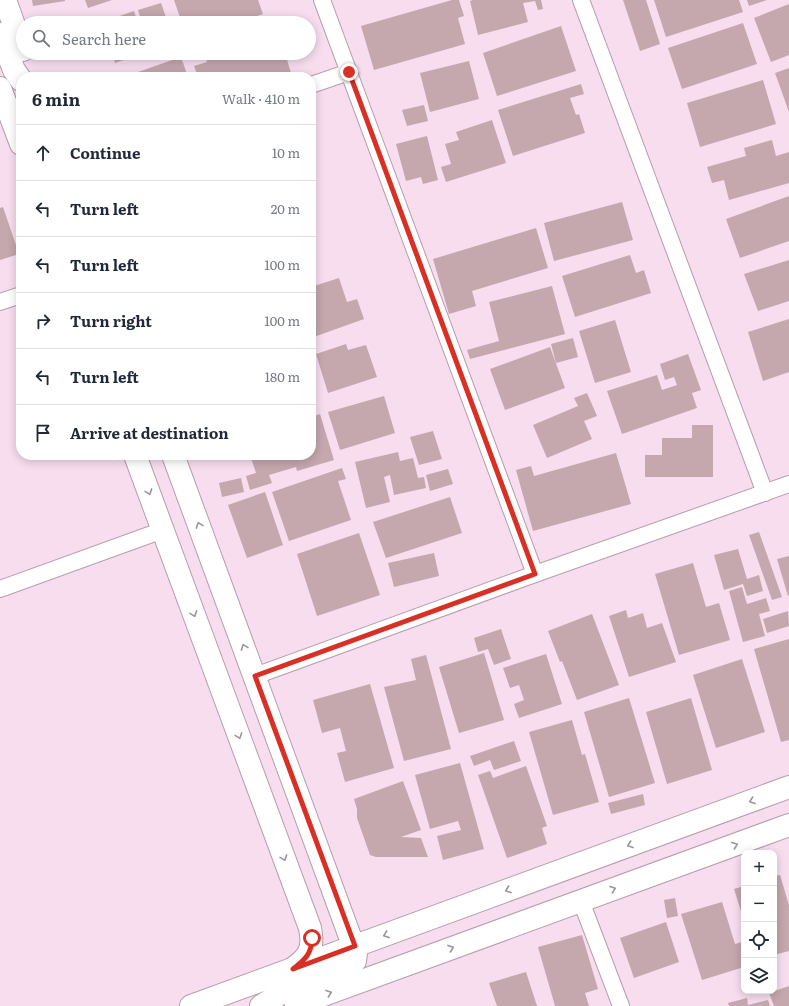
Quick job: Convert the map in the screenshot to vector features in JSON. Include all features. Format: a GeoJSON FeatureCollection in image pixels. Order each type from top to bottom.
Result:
{"type":"FeatureCollection","features":[{"type":"Feature","properties":{"kind":"street"},"geometry":{"type":"LineString","coordinates":[[5,0],[16,31]]}},
{"type":"Feature","properties":{"kind":"street"},"geometry":{"type":"LineString","coordinates":[[323,0],[535,574]]}},
{"type":"Feature","properties":{"kind":"street"},"geometry":{"type":"LineString","coordinates":[[581,0],[765,493]]}},
{"type":"Feature","properties":{"kind":"street"},"geometry":{"type":"LineString","coordinates":[[0,34],[16,73]]}},
{"type":"Feature","properties":{"kind":"street"},"geometry":{"type":"LineString","coordinates":[[27,60],[31,72]]}},
{"type":"Feature","properties":{"kind":"street"},"geometry":{"type":"LineString","coordinates":[[316,83],[349,72]]}},
{"type":"Feature","properties":{"kind":"street"},"geometry":{"type":"LineString","coordinates":[[0,88],[16,131]]}},
{"type":"Feature","properties":{"kind":"street"},"geometry":{"type":"LineString","coordinates":[[0,302],[16,297]]}},
{"type":"Feature","properties":{"kind":"street"},"geometry":{"type":"LineString","coordinates":[[137,460],[310,928],[312,946],[309,954],[293,969]]}},
{"type":"Feature","properties":{"kind":"street"},"geometry":{"type":"LineString","coordinates":[[175,460],[355,946],[355,961],[344,971],[280,994],[261,1006]]}},
{"type":"Feature","properties":{"kind":"street"},"geometry":{"type":"LineString","coordinates":[[255,676],[535,574],[789,484]]}},
{"type":"Feature","properties":{"kind":"street"},"geometry":{"type":"LineString","coordinates":[[0,589],[163,530]]}},
{"type":"Feature","properties":{"kind":"street"},"geometry":{"type":"LineString","coordinates":[[191,1006],[789,787]]}},
{"type":"Feature","properties":{"kind":"street"},"geometry":{"type":"LineString","coordinates":[[293,1006],[789,825]]}},
{"type":"Feature","properties":{"kind":"street"},"geometry":{"type":"LineString","coordinates":[[581,901],[621,1006]]}},
{"type":"Feature","properties":{"kind":"building"},"geometry":{"type":"Polygon","coordinates":[[[32,0],[65,0],[65,1],[33,6],[32,0]]]}},
{"type":"Feature","properties":{"kind":"building"},"geometry":{"type":"Polygon","coordinates":[[[85,0],[112,0],[88,8],[85,0]]]}},
{"type":"Feature","properties":{"kind":"building"},"geometry":{"type":"Polygon","coordinates":[[[174,0],[258,0],[263,14],[257,16],[180,16],[174,0]]]}},
{"type":"Feature","properties":{"kind":"building"},"geometry":{"type":"Polygon","coordinates":[[[452,0],[459,0],[464,16],[458,18],[465,44],[374,70],[361,26],[452,0]]]}},
{"type":"Feature","properties":{"kind":"building"},"geometry":{"type":"Polygon","coordinates":[[[541,0],[543,9],[538,10],[535,1],[523,3],[528,22],[478,35],[470,1],[541,0]]]}},
{"type":"Feature","properties":{"kind":"building"},"geometry":{"type":"Polygon","coordinates":[[[623,0],[646,0],[660,44],[640,51],[623,0]]]}},
{"type":"Feature","properties":{"kind":"building"},"geometry":{"type":"Polygon","coordinates":[[[654,0],[739,0],[743,12],[666,37],[654,0]]]}},
{"type":"Feature","properties":{"kind":"building"},"geometry":{"type":"Polygon","coordinates":[[[747,0],[767,0],[749,6],[747,0]]]}},
{"type":"Feature","properties":{"kind":"building"},"geometry":{"type":"Polygon","coordinates":[[[161,3],[166,16],[140,16],[138,10],[161,3]]]}},
{"type":"Feature","properties":{"kind":"building"},"geometry":{"type":"Polygon","coordinates":[[[789,4],[789,55],[771,62],[754,18],[789,4]]]}},
{"type":"Feature","properties":{"kind":"building"},"geometry":{"type":"Polygon","coordinates":[[[134,11],[136,16],[119,16],[134,11]]]}},
{"type":"Feature","properties":{"kind":"building"},"geometry":{"type":"Polygon","coordinates":[[[743,23],[757,64],[682,89],[668,48],[743,23]]]}},
{"type":"Feature","properties":{"kind":"building"},"geometry":{"type":"Polygon","coordinates":[[[561,26],[576,71],[497,96],[483,53],[561,26]]]}},
{"type":"Feature","properties":{"kind":"building"},"geometry":{"type":"Polygon","coordinates":[[[114,60],[124,60],[115,63],[114,60]]]}},
{"type":"Feature","properties":{"kind":"building"},"geometry":{"type":"Polygon","coordinates":[[[172,60],[182,60],[186,72],[138,72],[172,60]]]}},
{"type":"Feature","properties":{"kind":"building"},"geometry":{"type":"Polygon","coordinates":[[[206,60],[287,60],[291,72],[196,72],[194,66],[207,62],[206,60]]]}},
{"type":"Feature","properties":{"kind":"building"},"geometry":{"type":"Polygon","coordinates":[[[469,61],[479,99],[430,112],[420,73],[469,61]]]}},
{"type":"Feature","properties":{"kind":"building"},"geometry":{"type":"Polygon","coordinates":[[[789,68],[789,112],[775,73],[789,68]]]}},
{"type":"Feature","properties":{"kind":"building"},"geometry":{"type":"Polygon","coordinates":[[[763,80],[776,124],[700,147],[687,103],[763,80]]]}},
{"type":"Feature","properties":{"kind":"building"},"geometry":{"type":"Polygon","coordinates":[[[581,84],[584,94],[570,98],[576,115],[579,114],[585,133],[513,156],[498,110],[581,84]]]}},
{"type":"Feature","properties":{"kind":"building"},"geometry":{"type":"Polygon","coordinates":[[[424,105],[428,121],[407,126],[402,110],[424,105]]]}},
{"type":"Feature","properties":{"kind":"building"},"geometry":{"type":"Polygon","coordinates":[[[492,120],[506,163],[446,182],[441,167],[451,164],[445,144],[459,140],[456,132],[492,120]]]}},
{"type":"Feature","properties":{"kind":"building"},"geometry":{"type":"Polygon","coordinates":[[[427,136],[438,180],[423,184],[421,177],[406,181],[396,144],[427,136]]]}},
{"type":"Feature","properties":{"kind":"building"},"geometry":{"type":"Polygon","coordinates":[[[772,140],[776,156],[789,152],[789,183],[729,200],[724,180],[712,183],[707,167],[746,156],[744,148],[772,140]]]}},
{"type":"Feature","properties":{"kind":"building"},"geometry":{"type":"Polygon","coordinates":[[[789,196],[789,241],[740,258],[726,219],[789,196]]]}},
{"type":"Feature","properties":{"kind":"building"},"geometry":{"type":"Polygon","coordinates":[[[622,202],[633,240],[554,261],[544,223],[622,202]]]}},
{"type":"Feature","properties":{"kind":"building"},"geometry":{"type":"Polygon","coordinates":[[[3,207],[16,245],[16,255],[0,260],[0,208],[3,207]]]}},
{"type":"Feature","properties":{"kind":"building"},"geometry":{"type":"Polygon","coordinates":[[[536,228],[548,268],[472,291],[476,306],[449,314],[433,259],[536,228]]]}},
{"type":"Feature","properties":{"kind":"building"},"geometry":{"type":"Polygon","coordinates":[[[630,255],[636,273],[644,270],[651,293],[575,317],[562,276],[630,255]]]}},
{"type":"Feature","properties":{"kind":"building"},"geometry":{"type":"Polygon","coordinates":[[[789,260],[789,301],[758,311],[744,274],[789,260]]]}},
{"type":"Feature","properties":{"kind":"building"},"geometry":{"type":"Polygon","coordinates":[[[339,278],[347,302],[357,299],[364,319],[316,336],[316,285],[339,278]]]}},
{"type":"Feature","properties":{"kind":"building"},"geometry":{"type":"Polygon","coordinates":[[[552,286],[565,334],[470,359],[467,350],[499,341],[489,302],[552,286]]]}},
{"type":"Feature","properties":{"kind":"building"},"geometry":{"type":"Polygon","coordinates":[[[789,319],[789,372],[763,381],[748,332],[789,319]]]}},
{"type":"Feature","properties":{"kind":"building"},"geometry":{"type":"Polygon","coordinates":[[[615,320],[631,372],[595,383],[579,331],[615,320]]]}},
{"type":"Feature","properties":{"kind":"building"},"geometry":{"type":"Polygon","coordinates":[[[573,338],[578,357],[556,363],[551,344],[573,338]]]}},
{"type":"Feature","properties":{"kind":"building"},"geometry":{"type":"Polygon","coordinates":[[[346,344],[348,350],[366,345],[377,377],[328,393],[316,354],[346,344]]]}},
{"type":"Feature","properties":{"kind":"building"},"geometry":{"type":"Polygon","coordinates":[[[550,347],[565,388],[505,410],[490,369],[550,347]]]}},
{"type":"Feature","properties":{"kind":"building"},"geometry":{"type":"Polygon","coordinates":[[[688,354],[701,390],[692,393],[697,408],[622,434],[607,391],[657,375],[662,390],[677,385],[674,377],[665,380],[660,364],[688,354]]]}},
{"type":"Feature","properties":{"kind":"building"},"geometry":{"type":"Polygon","coordinates":[[[587,393],[597,416],[584,421],[592,439],[547,458],[533,425],[578,406],[574,398],[587,393]]]}},
{"type":"Feature","properties":{"kind":"building"},"geometry":{"type":"Polygon","coordinates":[[[384,396],[395,433],[340,450],[328,412],[384,396]]]}},
{"type":"Feature","properties":{"kind":"building"},"geometry":{"type":"Polygon","coordinates":[[[320,414],[334,460],[297,471],[296,467],[269,475],[272,483],[250,490],[246,476],[256,473],[252,460],[316,460],[316,415],[320,414]]]}},
{"type":"Feature","properties":{"kind":"building"},"geometry":{"type":"Polygon","coordinates":[[[692,425],[713,425],[713,477],[645,477],[645,455],[662,455],[662,438],[692,438],[692,425]]]}},
{"type":"Feature","properties":{"kind":"building"},"geometry":{"type":"Polygon","coordinates":[[[433,431],[442,459],[419,465],[410,437],[433,431]]]}},
{"type":"Feature","properties":{"kind":"building"},"geometry":{"type":"Polygon","coordinates":[[[398,452],[400,461],[413,458],[418,478],[424,477],[426,488],[394,495],[390,475],[384,477],[390,502],[366,508],[355,462],[398,452]]]}},
{"type":"Feature","properties":{"kind":"building"},"geometry":{"type":"Polygon","coordinates":[[[616,453],[631,504],[533,531],[516,470],[531,466],[534,476],[616,453]]]}},
{"type":"Feature","properties":{"kind":"building"},"geometry":{"type":"Polygon","coordinates":[[[342,468],[346,479],[338,481],[351,520],[289,541],[272,492],[342,468]]]}},
{"type":"Feature","properties":{"kind":"building"},"geometry":{"type":"Polygon","coordinates":[[[448,469],[453,484],[430,491],[426,475],[448,469]]]}},
{"type":"Feature","properties":{"kind":"building"},"geometry":{"type":"Polygon","coordinates":[[[241,478],[244,492],[222,497],[219,483],[241,478]]]}},
{"type":"Feature","properties":{"kind":"building"},"geometry":{"type":"Polygon","coordinates":[[[265,492],[283,545],[247,558],[228,505],[265,492]]]}},
{"type":"Feature","properties":{"kind":"building"},"geometry":{"type":"Polygon","coordinates":[[[450,497],[462,533],[386,558],[373,522],[450,497]]]}},
{"type":"Feature","properties":{"kind":"building"},"geometry":{"type":"Polygon","coordinates":[[[759,532],[782,597],[772,600],[749,535],[759,532]]]}},
{"type":"Feature","properties":{"kind":"building"},"geometry":{"type":"Polygon","coordinates":[[[359,533],[380,595],[317,616],[297,554],[359,533]]]}},
{"type":"Feature","properties":{"kind":"building"},"geometry":{"type":"Polygon","coordinates":[[[738,549],[747,579],[759,575],[763,591],[747,596],[743,584],[724,590],[714,555],[738,549]]]}},
{"type":"Feature","properties":{"kind":"building"},"geometry":{"type":"Polygon","coordinates":[[[434,553],[439,576],[394,587],[388,563],[434,553]]]}},
{"type":"Feature","properties":{"kind":"building"},"geometry":{"type":"Polygon","coordinates":[[[789,556],[789,595],[788,596],[777,559],[789,556]]]}},
{"type":"Feature","properties":{"kind":"building"},"geometry":{"type":"Polygon","coordinates":[[[693,563],[706,607],[719,603],[730,640],[679,655],[655,574],[693,563]]]}},
{"type":"Feature","properties":{"kind":"building"},"geometry":{"type":"Polygon","coordinates":[[[742,587],[747,604],[766,598],[770,611],[759,614],[765,636],[743,642],[729,591],[742,587]]]}},
{"type":"Feature","properties":{"kind":"building"},"geometry":{"type":"Polygon","coordinates":[[[626,610],[628,618],[643,613],[647,628],[662,623],[676,662],[629,677],[609,616],[626,610]]]}},
{"type":"Feature","properties":{"kind":"building"},"geometry":{"type":"Polygon","coordinates":[[[788,611],[789,626],[767,633],[763,619],[788,611]]]}},
{"type":"Feature","properties":{"kind":"building"},"geometry":{"type":"Polygon","coordinates":[[[592,614],[619,685],[577,700],[562,661],[560,662],[548,631],[592,614]]]}},
{"type":"Feature","properties":{"kind":"building"},"geometry":{"type":"Polygon","coordinates":[[[501,629],[511,659],[494,665],[488,649],[478,652],[474,638],[501,629]]]}},
{"type":"Feature","properties":{"kind":"building"},"geometry":{"type":"Polygon","coordinates":[[[789,639],[789,740],[781,742],[754,649],[789,639]]]}},
{"type":"Feature","properties":{"kind":"building"},"geometry":{"type":"Polygon","coordinates":[[[484,653],[504,720],[459,733],[439,667],[484,653]]]}},
{"type":"Feature","properties":{"kind":"building"},"geometry":{"type":"Polygon","coordinates":[[[546,654],[562,704],[519,718],[514,704],[524,700],[519,685],[510,688],[503,668],[546,654]]]}},
{"type":"Feature","properties":{"kind":"building"},"geometry":{"type":"Polygon","coordinates":[[[426,655],[451,749],[404,761],[384,687],[416,680],[411,659],[426,655]]]}},
{"type":"Feature","properties":{"kind":"building"},"geometry":{"type":"Polygon","coordinates":[[[742,659],[765,732],[716,748],[693,675],[742,659]]]}},
{"type":"Feature","properties":{"kind":"building"},"geometry":{"type":"Polygon","coordinates":[[[370,684],[394,768],[345,782],[337,753],[346,751],[340,728],[322,733],[313,700],[370,684]]]}},
{"type":"Feature","properties":{"kind":"building"},"geometry":{"type":"Polygon","coordinates":[[[629,698],[655,783],[609,797],[584,712],[629,698]]]}},
{"type":"Feature","properties":{"kind":"building"},"geometry":{"type":"Polygon","coordinates":[[[691,698],[712,770],[667,784],[646,712],[691,698]]]}},
{"type":"Feature","properties":{"kind":"building"},"geometry":{"type":"Polygon","coordinates":[[[572,720],[582,755],[585,754],[599,802],[553,815],[529,732],[572,720]]]}},
{"type":"Feature","properties":{"kind":"building"},"geometry":{"type":"Polygon","coordinates":[[[514,741],[521,761],[494,770],[490,760],[474,766],[470,756],[514,741]]]}},
{"type":"Feature","properties":{"kind":"building"},"geometry":{"type":"Polygon","coordinates":[[[460,763],[484,849],[443,860],[437,836],[461,830],[458,821],[430,829],[415,775],[460,763]]]}},
{"type":"Feature","properties":{"kind":"building"},"geometry":{"type":"Polygon","coordinates":[[[526,766],[547,826],[542,828],[547,844],[507,858],[478,775],[490,771],[493,778],[526,766]]]}},
{"type":"Feature","properties":{"kind":"building"},"geometry":{"type":"Polygon","coordinates":[[[403,781],[421,830],[401,837],[421,838],[428,857],[376,857],[370,855],[357,818],[357,809],[354,799],[403,781]]]}},
{"type":"Feature","properties":{"kind":"building"},"geometry":{"type":"Polygon","coordinates":[[[643,794],[645,805],[611,814],[608,803],[643,794]]]}},
{"type":"Feature","properties":{"kind":"building"},"geometry":{"type":"Polygon","coordinates":[[[780,875],[789,905],[789,951],[777,954],[777,886],[777,876],[780,875]]]}},
{"type":"Feature","properties":{"kind":"building"},"geometry":{"type":"Polygon","coordinates":[[[741,887],[741,911],[734,889],[741,887]]]}},
{"type":"Feature","properties":{"kind":"building"},"geometry":{"type":"Polygon","coordinates":[[[675,898],[678,916],[667,918],[664,900],[675,898]]]}},
{"type":"Feature","properties":{"kind":"building"},"geometry":{"type":"Polygon","coordinates":[[[722,902],[735,944],[741,942],[741,968],[702,980],[681,914],[722,902]]]}},
{"type":"Feature","properties":{"kind":"building"},"geometry":{"type":"Polygon","coordinates":[[[666,922],[679,962],[634,978],[620,938],[666,922]]]}},
{"type":"Feature","properties":{"kind":"building"},"geometry":{"type":"Polygon","coordinates":[[[582,935],[598,989],[585,993],[589,1006],[555,1006],[538,947],[582,935]]]}},
{"type":"Feature","properties":{"kind":"building"},"geometry":{"type":"Polygon","coordinates":[[[526,972],[537,1006],[497,1006],[489,983],[526,972]]]}},
{"type":"Feature","properties":{"kind":"building"},"geometry":{"type":"Polygon","coordinates":[[[789,986],[789,1006],[774,1006],[769,994],[777,994],[777,990],[789,986]]]}},
{"type":"Feature","properties":{"kind":"building"},"geometry":{"type":"Polygon","coordinates":[[[747,998],[748,1005],[768,1000],[770,1006],[729,1006],[728,1003],[747,998]]]}},
{"type":"Feature","properties":{"kind":"route"},"geometry":{"type":"LineString","coordinates":[[312,938],[312,946],[309,954],[304,961],[293,969],[355,946],[255,676],[535,574],[349,72]]}}]}
